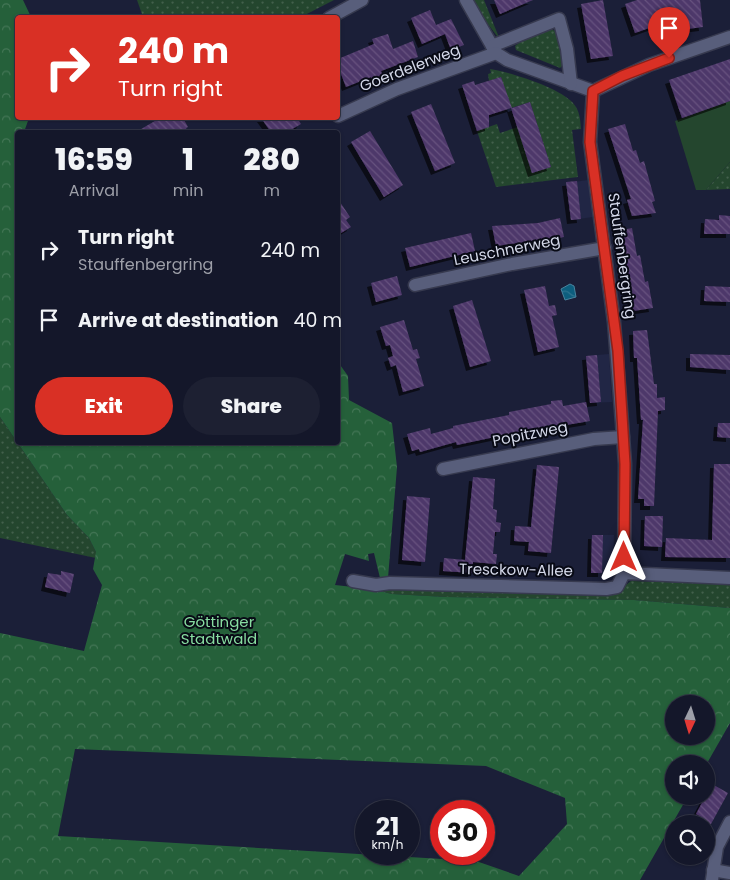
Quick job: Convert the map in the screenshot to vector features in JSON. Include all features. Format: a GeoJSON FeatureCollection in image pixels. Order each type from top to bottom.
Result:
{"type":"FeatureCollection","features":[{"type":"Feature","properties":{"kind":"street"},"geometry":{"type":"LineString","coordinates":[[334,15],[362,0]]}},
{"type":"Feature","properties":{"kind":"street"},"geometry":{"type":"LineString","coordinates":[[466,0],[494,49],[508,60],[593,91],[649,65],[730,37]]}},
{"type":"Feature","properties":{"kind":"street","name":"Goerdelerweg"},"geometry":{"type":"LineString","coordinates":[[340,116],[559,19],[567,49],[570,84]]}},
{"type":"Feature","properties":{"kind":"street","name":"Stauffenbergring"},"geometry":{"type":"LineString","coordinates":[[593,91],[590,142],[618,351],[623,437],[624,573]]}},
{"type":"Feature","properties":{"kind":"street","name":"Leuschnerweg"},"geometry":{"type":"LineString","coordinates":[[415,285],[512,264],[605,248]]}},
{"type":"Feature","properties":{"kind":"street","name":"Popitzweg"},"geometry":{"type":"LineString","coordinates":[[444,469],[567,444],[623,437]]}},
{"type":"Feature","properties":{"kind":"street"},"geometry":{"type":"LineString","coordinates":[[624,573],[730,578]]}},
{"type":"Feature","properties":{"kind":"street","name":"Tresckow-Allee"},"geometry":{"type":"LineString","coordinates":[[353,581],[376,585],[390,583],[606,589],[617,587],[624,573]]}},
{"type":"Feature","properties":{"kind":"street"},"geometry":{"type":"LineString","coordinates":[[730,822],[717,847],[713,875],[730,873]]}},
{"type":"Feature","properties":{"kind":"shaded area"},"geometry":{"type":"Polygon","coordinates":[[[588,180],[593,217],[571,220],[566,183],[588,180]]]}},
{"type":"Feature","properties":{"kind":"shaded area"},"geometry":{"type":"Polygon","coordinates":[[[609,354],[612,402],[590,403],[586,356],[609,354]]]}},
{"type":"Feature","properties":{"kind":"shaded area"},"geometry":{"type":"Polygon","coordinates":[[[592,535],[614,535],[613,574],[591,573],[592,535]]]}},
{"type":"Feature","properties":{"kind":"green space","name":"Göttinger Stadtwald"},"geometry":{"type":"Polygon","coordinates":[[[0,0],[23,0],[30,15],[15,15],[15,120],[28,120],[25,130],[15,130],[15,439],[0,417],[0,0]]]}},
{"type":"Feature","properties":{"kind":"green space"},"geometry":{"type":"Polygon","coordinates":[[[137,0],[334,0],[305,15],[142,15],[137,0]]]}},
{"type":"Feature","properties":{"kind":"green space"},"geometry":{"type":"Polygon","coordinates":[[[473,0],[484,0],[500,40],[481,15],[473,0]]]}},
{"type":"Feature","properties":{"kind":"green space"},"geometry":{"type":"Polygon","coordinates":[[[548,28],[558,32],[563,65],[560,68],[516,50],[515,46],[524,39],[548,28]]]}},
{"type":"Feature","properties":{"kind":"green space"},"geometry":{"type":"Polygon","coordinates":[[[490,69],[510,73],[546,86],[567,97],[573,103],[580,118],[581,129],[572,130],[578,177],[496,187],[477,131],[497,124],[500,133],[518,127],[532,173],[551,167],[530,102],[511,108],[501,77],[489,81],[488,74],[491,73],[490,69]]]}},
{"type":"Feature","properties":{"kind":"green space"},"geometry":{"type":"Polygon","coordinates":[[[730,101],[730,162],[706,190],[696,190],[675,121],[730,101]]]}},
{"type":"Feature","properties":{"kind":"green space"},"geometry":{"type":"Polygon","coordinates":[[[730,162],[730,189],[706,190],[730,162]]]}},
{"type":"Feature","properties":{"kind":"green space","name":"Göttinger Stadtwald"},"geometry":{"type":"Polygon","coordinates":[[[340,365],[348,376],[349,400],[392,423],[397,467],[388,578],[380,578],[374,553],[368,554],[369,561],[345,554],[335,585],[371,589],[392,594],[446,597],[634,600],[730,608],[730,723],[712,755],[665,755],[665,805],[683,805],[677,815],[665,815],[665,836],[640,880],[0,880],[0,633],[84,651],[102,585],[93,569],[96,552],[89,538],[67,515],[19,445],[340,445],[340,365]],[[75,749],[58,836],[355,854],[355,865],[420,865],[420,858],[430,858],[430,865],[487,865],[519,876],[567,824],[565,798],[486,766],[75,749]]]}},
{"type":"Feature","properties":{"kind":"green space"},"geometry":{"type":"Polygon","coordinates":[[[0,417],[15,439],[15,445],[19,445],[67,515],[89,538],[96,552],[96,558],[0,538],[0,417]]]}},
{"type":"Feature","properties":{"kind":"green space"},"geometry":{"type":"Polygon","coordinates":[[[631,581],[730,584],[730,608],[634,600],[446,597],[392,594],[371,589],[618,591],[631,581]]]}},
{"type":"Feature","properties":{"kind":"water"},"geometry":{"type":"Polygon","coordinates":[[[570,284],[574,286],[576,297],[565,300],[561,289],[570,284]]]}},
{"type":"Feature","properties":{"kind":"building"},"geometry":{"type":"Polygon","coordinates":[[[494,0],[533,0],[500,14],[494,0]]]}},
{"type":"Feature","properties":{"kind":"building"},"geometry":{"type":"Polygon","coordinates":[[[603,0],[613,56],[591,59],[581,4],[603,0]]]}},
{"type":"Feature","properties":{"kind":"building"},"geometry":{"type":"Polygon","coordinates":[[[637,0],[700,0],[703,27],[679,30],[677,18],[635,33],[625,4],[637,0]]]}},
{"type":"Feature","properties":{"kind":"building"},"geometry":{"type":"Polygon","coordinates":[[[430,10],[436,25],[451,19],[464,45],[451,50],[445,34],[422,44],[411,18],[430,10]]]}},
{"type":"Feature","properties":{"kind":"building"},"geometry":{"type":"Polygon","coordinates":[[[388,34],[393,49],[413,41],[418,57],[381,71],[383,76],[372,80],[371,77],[346,87],[340,71],[340,58],[374,44],[372,39],[388,34]]]}},
{"type":"Feature","properties":{"kind":"building"},"geometry":{"type":"Polygon","coordinates":[[[730,59],[730,101],[682,118],[669,80],[730,59]]]}},
{"type":"Feature","properties":{"kind":"building"},"geometry":{"type":"Polygon","coordinates":[[[501,77],[512,108],[530,102],[551,167],[532,173],[511,108],[489,115],[489,127],[477,131],[462,85],[474,81],[475,85],[501,77]]]}},
{"type":"Feature","properties":{"kind":"building"},"geometry":{"type":"Polygon","coordinates":[[[431,104],[455,163],[435,171],[411,112],[431,104]]]}},
{"type":"Feature","properties":{"kind":"building"},"geometry":{"type":"Polygon","coordinates":[[[157,120],[184,120],[188,127],[186,128],[187,130],[139,130],[157,120]]]}},
{"type":"Feature","properties":{"kind":"building"},"geometry":{"type":"Polygon","coordinates":[[[262,120],[298,120],[301,124],[290,130],[270,130],[262,120]]]}},
{"type":"Feature","properties":{"kind":"building"},"geometry":{"type":"Polygon","coordinates":[[[625,124],[633,151],[636,150],[640,163],[644,161],[655,201],[652,202],[656,213],[632,216],[627,200],[631,199],[608,129],[625,124]]]}},
{"type":"Feature","properties":{"kind":"building"},"geometry":{"type":"Polygon","coordinates":[[[370,131],[403,185],[384,197],[351,142],[370,131]]]}},
{"type":"Feature","properties":{"kind":"building"},"geometry":{"type":"Polygon","coordinates":[[[577,181],[581,219],[571,220],[566,182],[577,181]]]}},
{"type":"Feature","properties":{"kind":"building"},"geometry":{"type":"Polygon","coordinates":[[[340,202],[350,217],[346,220],[351,227],[341,233],[340,202]]]}},
{"type":"Feature","properties":{"kind":"building"},"geometry":{"type":"Polygon","coordinates":[[[719,215],[730,216],[730,234],[704,234],[705,219],[719,220],[719,215]]]}},
{"type":"Feature","properties":{"kind":"building"},"geometry":{"type":"Polygon","coordinates":[[[560,218],[564,237],[540,242],[539,240],[496,246],[492,226],[538,223],[560,218]]]}},
{"type":"Feature","properties":{"kind":"building"},"geometry":{"type":"Polygon","coordinates":[[[632,228],[637,256],[640,255],[645,282],[648,281],[653,308],[633,311],[625,258],[622,258],[617,231],[632,228]]]}},
{"type":"Feature","properties":{"kind":"building"},"geometry":{"type":"Polygon","coordinates":[[[471,233],[475,251],[410,267],[405,248],[471,233]]]}},
{"type":"Feature","properties":{"kind":"building"},"geometry":{"type":"Polygon","coordinates":[[[397,276],[402,295],[376,302],[371,283],[397,276]]]}},
{"type":"Feature","properties":{"kind":"building"},"geometry":{"type":"Polygon","coordinates":[[[545,286],[549,306],[555,305],[557,315],[552,316],[559,347],[538,352],[524,290],[545,286]]]}},
{"type":"Feature","properties":{"kind":"building"},"geometry":{"type":"Polygon","coordinates":[[[705,286],[730,287],[730,302],[704,301],[705,286]]]}},
{"type":"Feature","properties":{"kind":"building"},"geometry":{"type":"Polygon","coordinates":[[[472,300],[491,361],[470,367],[453,306],[472,300]]]}},
{"type":"Feature","properties":{"kind":"building"},"geometry":{"type":"Polygon","coordinates":[[[404,320],[413,350],[417,349],[420,358],[416,359],[424,386],[403,392],[396,365],[391,367],[388,358],[393,356],[390,345],[386,346],[380,327],[404,320]]]}},
{"type":"Feature","properties":{"kind":"building"},"geometry":{"type":"Polygon","coordinates":[[[647,330],[654,384],[657,384],[657,398],[665,397],[665,410],[658,411],[654,506],[644,506],[644,499],[638,499],[643,420],[641,420],[637,358],[634,358],[633,331],[647,330]]]}},
{"type":"Feature","properties":{"kind":"building"},"geometry":{"type":"Polygon","coordinates":[[[690,354],[730,355],[730,370],[690,367],[690,354]]]}},
{"type":"Feature","properties":{"kind":"building"},"geometry":{"type":"Polygon","coordinates":[[[597,355],[601,402],[590,403],[586,356],[597,355]]]}},
{"type":"Feature","properties":{"kind":"building"},"geometry":{"type":"Polygon","coordinates":[[[562,400],[563,406],[586,402],[590,421],[548,428],[547,426],[457,445],[456,442],[420,452],[419,449],[412,451],[407,434],[430,428],[431,434],[453,428],[453,426],[509,415],[509,412],[562,400]]]}},
{"type":"Feature","properties":{"kind":"building"},"geometry":{"type":"Polygon","coordinates":[[[718,423],[730,423],[730,438],[717,437],[718,423]]]}},
{"type":"Feature","properties":{"kind":"building"},"geometry":{"type":"Polygon","coordinates":[[[714,464],[730,464],[730,558],[665,557],[666,538],[712,540],[714,464]]]}},
{"type":"Feature","properties":{"kind":"building"},"geometry":{"type":"Polygon","coordinates":[[[537,465],[559,467],[551,553],[528,551],[529,542],[514,541],[515,526],[531,527],[537,465]]]}},
{"type":"Feature","properties":{"kind":"building"},"geometry":{"type":"Polygon","coordinates":[[[473,477],[495,479],[493,509],[497,510],[496,522],[501,523],[500,532],[495,532],[493,554],[497,554],[496,564],[473,562],[472,573],[443,571],[444,558],[465,560],[473,477]]]}},
{"type":"Feature","properties":{"kind":"building"},"geometry":{"type":"Polygon","coordinates":[[[407,496],[430,498],[425,562],[402,560],[407,496]]]}},
{"type":"Feature","properties":{"kind":"building"},"geometry":{"type":"Polygon","coordinates":[[[645,516],[663,516],[662,547],[644,546],[645,516]]]}},
{"type":"Feature","properties":{"kind":"building"},"geometry":{"type":"Polygon","coordinates":[[[592,535],[603,535],[602,573],[591,573],[592,535]]]}},
{"type":"Feature","properties":{"kind":"building"},"geometry":{"type":"Polygon","coordinates":[[[61,571],[74,574],[70,593],[45,587],[48,573],[61,575],[61,571]]]}},
{"type":"Feature","properties":{"kind":"building"},"geometry":{"type":"Polygon","coordinates":[[[715,786],[728,793],[715,817],[715,815],[696,814],[701,805],[715,805],[715,786]]]}},
{"type":"Feature","properties":{"kind":"route"},"geometry":{"type":"LineString","coordinates":[[624,557],[623,509],[625,464],[618,351],[590,142],[593,91],[622,76],[669,58]]}}]}
